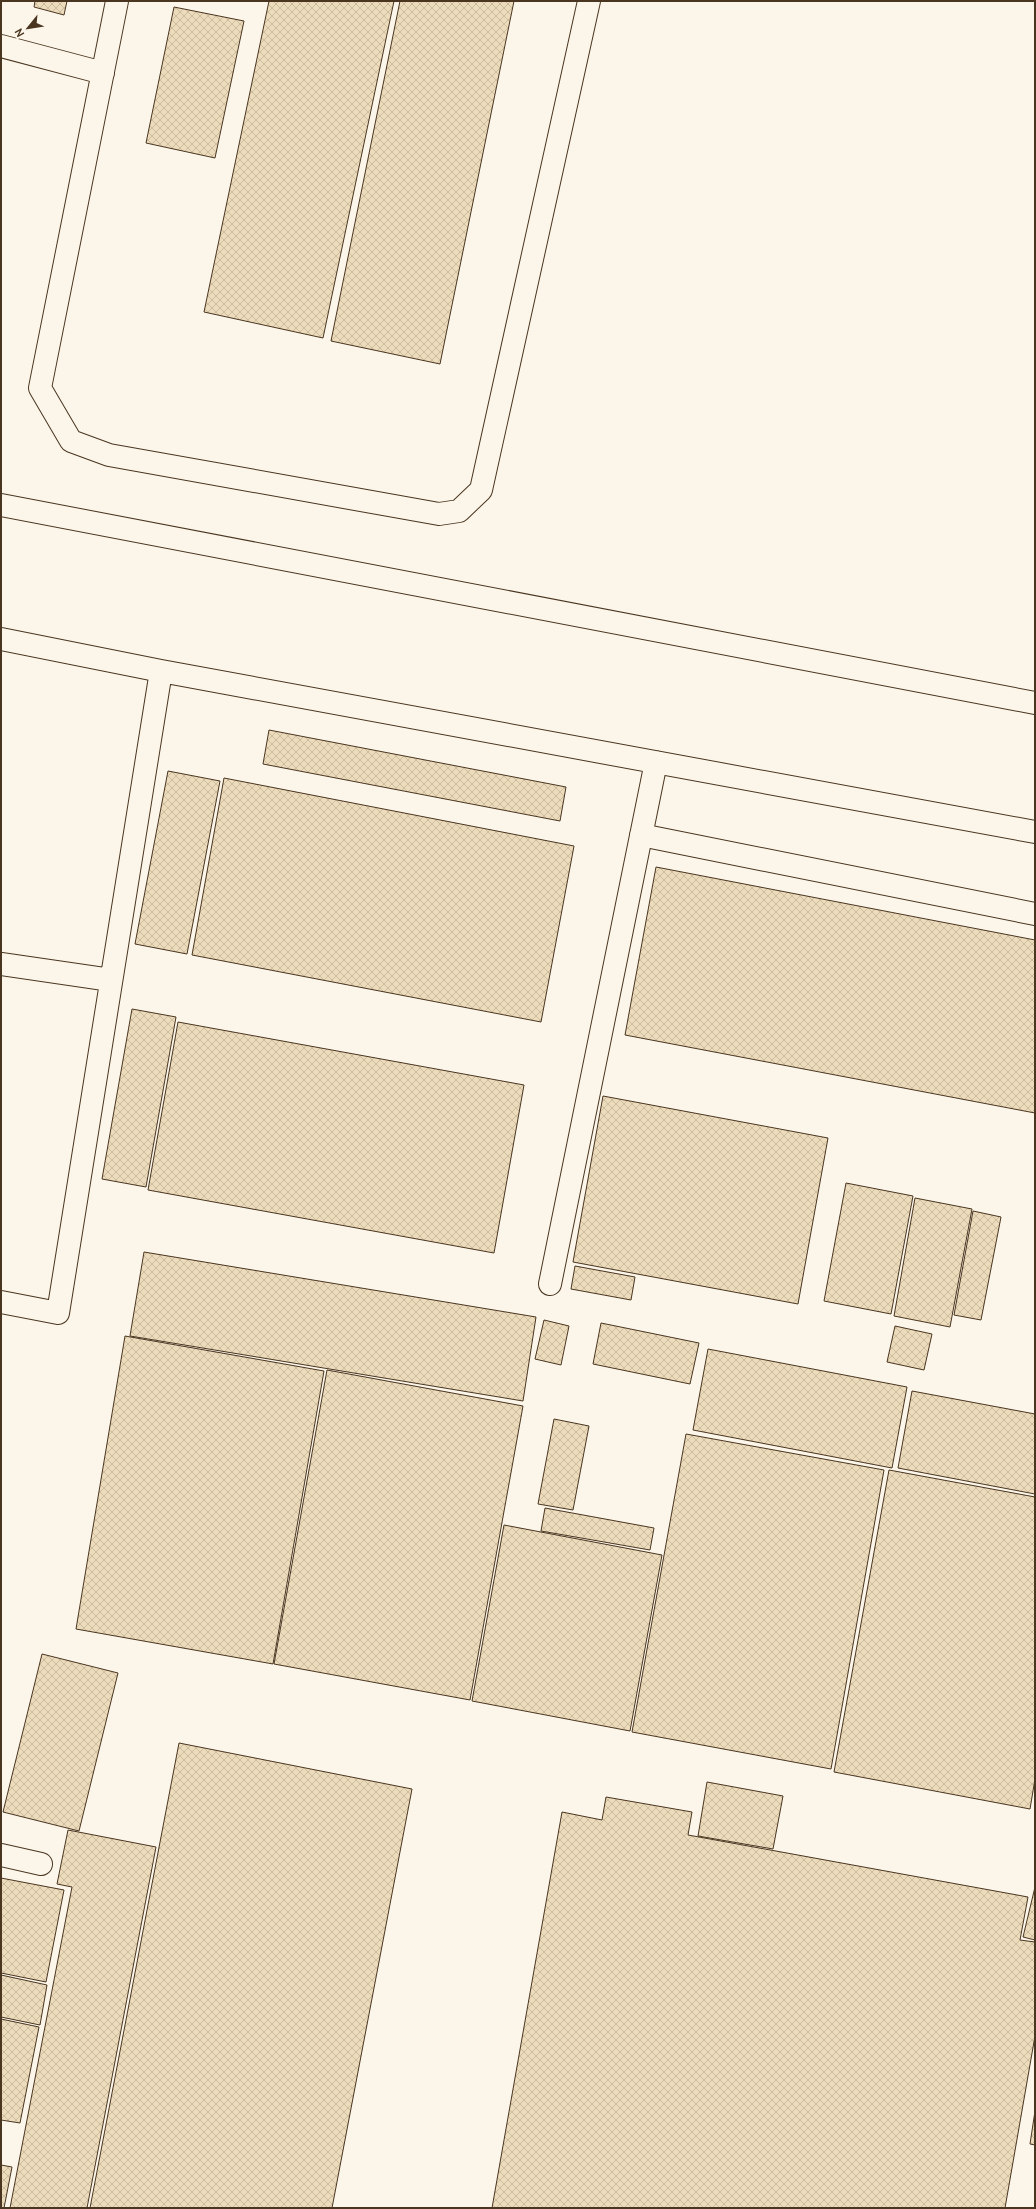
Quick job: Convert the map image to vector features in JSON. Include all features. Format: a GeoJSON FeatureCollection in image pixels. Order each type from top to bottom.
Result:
{"type":"FeatureCollection","features":[{"type":"Feature","properties":{"kind":"street"},"geometry":{"type":"LineString","coordinates":[[117,1],[40,388],[70,441],[109,455],[439,514],[459,511],[481,490],[589,1]]}},
{"type":"Feature","properties":{"kind":"street"},"geometry":{"type":"LineString","coordinates":[[1,46],[103,72]]}},
{"type":"Feature","properties":{"kind":"street"},"geometry":{"type":"LineString","coordinates":[[1,505],[1035,703]]}},
{"type":"Feature","properties":{"kind":"street"},"geometry":{"type":"LineString","coordinates":[[1,639],[161,672],[1035,832]]}},
{"type":"Feature","properties":{"kind":"street"},"geometry":{"type":"LineString","coordinates":[[1,1302],[58,1313],[161,672]]}},
{"type":"Feature","properties":{"kind":"street"},"geometry":{"type":"LineString","coordinates":[[550,1284],[656,762]]}},
{"type":"Feature","properties":{"kind":"street"},"geometry":{"type":"LineString","coordinates":[[640,835],[1035,914]]}},
{"type":"Feature","properties":{"kind":"street"},"geometry":{"type":"LineString","coordinates":[[1,964],[111,980]]}},
{"type":"Feature","properties":{"kind":"street"},"geometry":{"type":"LineString","coordinates":[[1,1855],[42,1864]]}},
{"type":"Feature","properties":{"kind":"building"},"geometry":{"type":"Polygon","coordinates":[[[35,1],[67,1],[64,15],[34,7],[35,1]]]}},
{"type":"Feature","properties":{"kind":"building"},"geometry":{"type":"Polygon","coordinates":[[[269,1],[394,1],[323,338],[204,312],[269,1]]]}},
{"type":"Feature","properties":{"kind":"building"},"geometry":{"type":"Polygon","coordinates":[[[400,1],[514,1],[440,364],[331,341],[400,1]]]}},
{"type":"Feature","properties":{"kind":"building"},"geometry":{"type":"Polygon","coordinates":[[[174,7],[244,21],[215,158],[146,143],[174,7]]]}},
{"type":"Feature","properties":{"kind":"building"},"geometry":{"type":"Polygon","coordinates":[[[269,730],[566,787],[560,821],[263,764],[269,730]]]}},
{"type":"Feature","properties":{"kind":"building"},"geometry":{"type":"Polygon","coordinates":[[[168,771],[220,781],[187,954],[135,944],[168,771]]]}},
{"type":"Feature","properties":{"kind":"building"},"geometry":{"type":"Polygon","coordinates":[[[224,778],[574,846],[541,1022],[192,955],[224,778]]]}},
{"type":"Feature","properties":{"kind":"building"},"geometry":{"type":"Polygon","coordinates":[[[656,867],[1035,940],[1035,1113],[625,1035],[656,867]]]}},
{"type":"Feature","properties":{"kind":"building"},"geometry":{"type":"Polygon","coordinates":[[[132,1009],[176,1017],[146,1187],[102,1179],[132,1009]]]}},
{"type":"Feature","properties":{"kind":"building"},"geometry":{"type":"Polygon","coordinates":[[[178,1022],[524,1085],[494,1253],[148,1190],[178,1022]]]}},
{"type":"Feature","properties":{"kind":"building"},"geometry":{"type":"Polygon","coordinates":[[[603,1096],[828,1138],[798,1304],[573,1262],[603,1096]]]}},
{"type":"Feature","properties":{"kind":"building"},"geometry":{"type":"Polygon","coordinates":[[[846,1183],[913,1196],[891,1314],[824,1301],[846,1183]]]}},
{"type":"Feature","properties":{"kind":"building"},"geometry":{"type":"Polygon","coordinates":[[[915,1198],[972,1209],[950,1327],[894,1316],[915,1198]]]}},
{"type":"Feature","properties":{"kind":"building"},"geometry":{"type":"Polygon","coordinates":[[[973,1211],[1001,1217],[981,1320],[954,1315],[973,1211]]]}},
{"type":"Feature","properties":{"kind":"building"},"geometry":{"type":"Polygon","coordinates":[[[144,1252],[536,1317],[523,1401],[130,1336],[144,1252]]]}},
{"type":"Feature","properties":{"kind":"building"},"geometry":{"type":"Polygon","coordinates":[[[575,1266],[635,1277],[631,1300],[571,1289],[575,1266]]]}},
{"type":"Feature","properties":{"kind":"building"},"geometry":{"type":"Polygon","coordinates":[[[544,1320],[569,1326],[561,1365],[535,1359],[544,1320]]]}},
{"type":"Feature","properties":{"kind":"building"},"geometry":{"type":"Polygon","coordinates":[[[601,1323],[699,1343],[690,1384],[593,1364],[601,1323]]]}},
{"type":"Feature","properties":{"kind":"building"},"geometry":{"type":"Polygon","coordinates":[[[895,1326],[932,1334],[924,1370],[887,1362],[895,1326]]]}},
{"type":"Feature","properties":{"kind":"building"},"geometry":{"type":"Polygon","coordinates":[[[125,1336],[324,1371],[273,1664],[76,1629],[125,1336]]]}},
{"type":"Feature","properties":{"kind":"building"},"geometry":{"type":"Polygon","coordinates":[[[708,1349],[907,1387],[892,1468],[693,1430],[708,1349]]]}},
{"type":"Feature","properties":{"kind":"building"},"geometry":{"type":"Polygon","coordinates":[[[327,1370],[523,1406],[470,1700],[274,1664],[327,1370]]]}},
{"type":"Feature","properties":{"kind":"building"},"geometry":{"type":"Polygon","coordinates":[[[912,1391],[1035,1414],[1035,1494],[898,1468],[912,1391]]]}},
{"type":"Feature","properties":{"kind":"building"},"geometry":{"type":"Polygon","coordinates":[[[554,1419],[589,1426],[573,1510],[538,1504],[554,1419]]]}},
{"type":"Feature","properties":{"kind":"building"},"geometry":{"type":"Polygon","coordinates":[[[686,1434],[884,1470],[831,1769],[632,1732],[686,1434]]]}},
{"type":"Feature","properties":{"kind":"building"},"geometry":{"type":"Polygon","coordinates":[[[889,1470],[1035,1497],[1035,1779],[1030,1809],[834,1772],[889,1470]]]}},
{"type":"Feature","properties":{"kind":"building"},"geometry":{"type":"Polygon","coordinates":[[[545,1508],[654,1528],[650,1550],[541,1531],[545,1508]]]}},
{"type":"Feature","properties":{"kind":"building"},"geometry":{"type":"Polygon","coordinates":[[[504,1525],[662,1555],[630,1731],[472,1701],[504,1525]]]}},
{"type":"Feature","properties":{"kind":"building"},"geometry":{"type":"Polygon","coordinates":[[[42,1654],[118,1673],[79,1831],[3,1812],[42,1654]]]}},
{"type":"Feature","properties":{"kind":"building"},"geometry":{"type":"Polygon","coordinates":[[[179,1743],[412,1789],[332,2208],[90,2208],[179,1743]]]}},
{"type":"Feature","properties":{"kind":"building"},"geometry":{"type":"Polygon","coordinates":[[[707,1782],[783,1796],[773,1849],[698,1836],[707,1782]]]}},
{"type":"Feature","properties":{"kind":"building"},"geometry":{"type":"Polygon","coordinates":[[[606,1797],[692,1812],[688,1835],[1028,1897],[1020,1940],[1035,1942],[1035,2036],[1005,2208],[492,2208],[562,1812],[602,1820],[606,1797]]]}},
{"type":"Feature","properties":{"kind":"building"},"geometry":{"type":"Polygon","coordinates":[[[68,1830],[156,1847],[87,2208],[10,2208],[72,1887],[57,1884],[68,1830]]]}},
{"type":"Feature","properties":{"kind":"building"},"geometry":{"type":"Polygon","coordinates":[[[1,1878],[64,1890],[46,1982],[1,1973],[1,1878]]]}},
{"type":"Feature","properties":{"kind":"building"},"geometry":{"type":"Polygon","coordinates":[[[1035,1887],[1035,1940],[1023,1937],[1035,1887]]]}},
{"type":"Feature","properties":{"kind":"building"},"geometry":{"type":"Polygon","coordinates":[[[1,1975],[47,1985],[40,2025],[1,2017],[1,1975]]]}},
{"type":"Feature","properties":{"kind":"building"},"geometry":{"type":"Polygon","coordinates":[[[1,2019],[39,2027],[20,2123],[1,2120],[1,2019]]]}},
{"type":"Feature","properties":{"kind":"building"},"geometry":{"type":"Polygon","coordinates":[[[1035,2111],[1035,2145],[1030,2144],[1035,2111]]]}},
{"type":"Feature","properties":{"kind":"building"},"geometry":{"type":"Polygon","coordinates":[[[1,2165],[12,2167],[4,2208],[1,2208],[1,2165]]]}}]}
